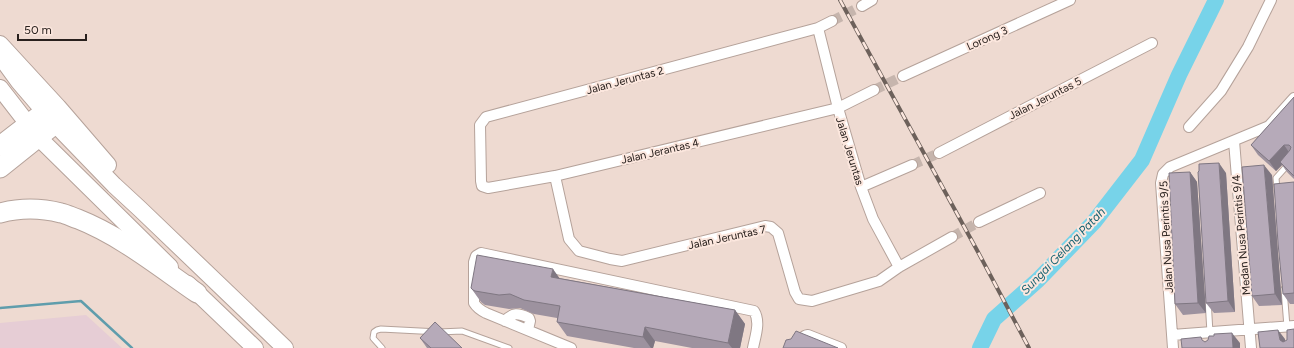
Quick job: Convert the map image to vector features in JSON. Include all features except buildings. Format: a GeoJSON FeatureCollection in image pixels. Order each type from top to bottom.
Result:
{"type":"FeatureCollection","features":[{"type":"Feature","properties":{"kind":"highway"},"geometry":{"type":"LineString","coordinates":[[0,168],[33,131],[49,118]]}},
{"type":"Feature","properties":{"kind":"highway"},"geometry":{"type":"LineString","coordinates":[[0,146],[33,131]]}},
{"type":"Feature","properties":{"kind":"highway"},"geometry":{"type":"LineString","coordinates":[[0,213],[10,210],[31,209],[61,213],[90,224],[122,242],[197,293]]}},
{"type":"Feature","properties":{"kind":"main road"},"geometry":{"type":"LineString","coordinates":[[0,44],[58,106],[169,237]]}},
{"type":"Feature","properties":{"kind":"main road"},"geometry":{"type":"LineString","coordinates":[[0,56],[49,118],[114,185],[285,348]]}},
{"type":"Feature","properties":{"kind":"main road"},"geometry":{"type":"LineString","coordinates":[[0,88],[33,131],[197,293],[255,348]]}},
{"type":"Feature","properties":{"kind":"street"},"geometry":{"type":"LineString","coordinates":[[862,6],[872,0]]}},
{"type":"Feature","properties":{"kind":"street","name":"Lorong 3"},"geometry":{"type":"LineString","coordinates":[[903,76],[1070,0]]}},
{"type":"Feature","properties":{"kind":"street"},"geometry":{"type":"LineString","coordinates":[[1189,127],[1225,85],[1248,47],[1271,0]]}},
{"type":"Feature","properties":{"kind":"street","name":"Jalan Jeruntas 2"},"geometry":{"type":"LineString","coordinates":[[482,186],[480,125],[486,117],[818,28],[832,21]]}},
{"type":"Feature","properties":{"kind":"street","name":"Jalan Jeruntas"},"geometry":{"type":"LineString","coordinates":[[818,28],[860,187],[873,219],[899,268]]}},
{"type":"Feature","properties":{"kind":"street","name":"Jalan Jeruntas 5"},"geometry":{"type":"LineString","coordinates":[[939,153],[1152,43]]}},
{"type":"Feature","properties":{"kind":"street"},"geometry":{"type":"LineString","coordinates":[[838,108],[874,90]]}},
{"type":"Feature","properties":{"kind":"street","name":"Jalan Nusa Perintis 9/5"},"geometry":{"type":"LineString","coordinates":[[1173,348],[1161,183],[1163,174],[1170,167],[1200,158],[1269,126],[1294,98]]}},
{"type":"Feature","properties":{"kind":"street","name":"Jalan Jerantas 4"},"geometry":{"type":"LineString","coordinates":[[482,186],[488,188],[556,176],[838,108]]}},
{"type":"Feature","properties":{"kind":"street","name":"Medan Nusa Perintis 9/4"},"geometry":{"type":"LineString","coordinates":[[1234,142],[1251,348]]}},
{"type":"Feature","properties":{"kind":"street"},"geometry":{"type":"LineString","coordinates":[[860,187],[912,165]]}},
{"type":"Feature","properties":{"kind":"street","name":"Jalan Jeruntas 7"},"geometry":{"type":"LineString","coordinates":[[556,176],[569,239],[579,251],[622,261],[765,226],[771,227],[778,233],[795,292],[799,299],[812,301],[879,281],[899,268]]}},
{"type":"Feature","properties":{"kind":"street"},"geometry":{"type":"LineString","coordinates":[[979,222],[1040,193]]}},
{"type":"Feature","properties":{"kind":"street"},"geometry":{"type":"LineString","coordinates":[[899,268],[952,237]]}},
{"type":"Feature","properties":{"kind":"street"},"geometry":{"type":"LineString","coordinates":[[571,348],[528,330],[530,321],[527,317],[514,314],[510,315],[505,320],[480,310],[474,302],[474,262],[476,256],[481,253],[754,311],[757,315],[758,321],[752,348]]}},
{"type":"Feature","properties":{"kind":"street"},"geometry":{"type":"LineString","coordinates":[[1172,335],[1210,335],[1249,329],[1290,329]]}},
{"type":"Feature","properties":{"kind":"street"},"geometry":{"type":"LineString","coordinates":[[797,348],[801,338],[808,335],[841,348]]}},
{"type":"Feature","properties":{"kind":"lane"},"geometry":{"type":"LineString","coordinates":[[1277,193],[1276,178],[1294,158]]}},
{"type":"Feature","properties":{"kind":"lane"},"geometry":{"type":"LineString","coordinates":[[1284,283],[1290,329]]}},
{"type":"Feature","properties":{"kind":"lane"},"geometry":{"type":"LineString","coordinates":[[1208,295],[1210,335]]}},
{"type":"Feature","properties":{"kind":"lane"},"geometry":{"type":"LineString","coordinates":[[382,348],[373,338],[374,332],[377,330],[439,332],[462,331],[508,348]]}},
{"type":"Feature","properties":{"kind":"lane"},"geometry":{"type":"LineString","coordinates":[[434,338],[439,332]]}},
{"type":"Feature","properties":{"kind":"shaded area"},"geometry":{"type":"Polygon","coordinates":[[[86,315],[122,348],[0,348],[0,323],[86,315]]]}},
{"type":"Feature","properties":{"kind":"waterway","name":"Sungai Gelang Patah"},"geometry":{"type":"LineString","coordinates":[[980,348],[994,319],[1038,280],[1094,222],[1142,160],[1179,75],[1216,0]]}},
{"type":"Feature","properties":{"kind":"waterway"},"geometry":{"type":"LineString","coordinates":[[0,308],[81,301],[132,348]]}},
{"type":"Feature","properties":{"kind":"tunnel"},"geometry":{"type":"LineString","coordinates":[[832,21],[862,6]]}},
{"type":"Feature","properties":{"kind":"tunnel"},"geometry":{"type":"LineString","coordinates":[[874,90],[903,76]]}},
{"type":"Feature","properties":{"kind":"tunnel"},"geometry":{"type":"LineString","coordinates":[[912,165],[939,153]]}},
{"type":"Feature","properties":{"kind":"tunnel"},"geometry":{"type":"LineString","coordinates":[[952,237],[979,222]]}},
{"type":"Feature","properties":{"kind":"railway"},"geometry":{"type":"LineString","coordinates":[[840,0],[1029,348]]}}]}
